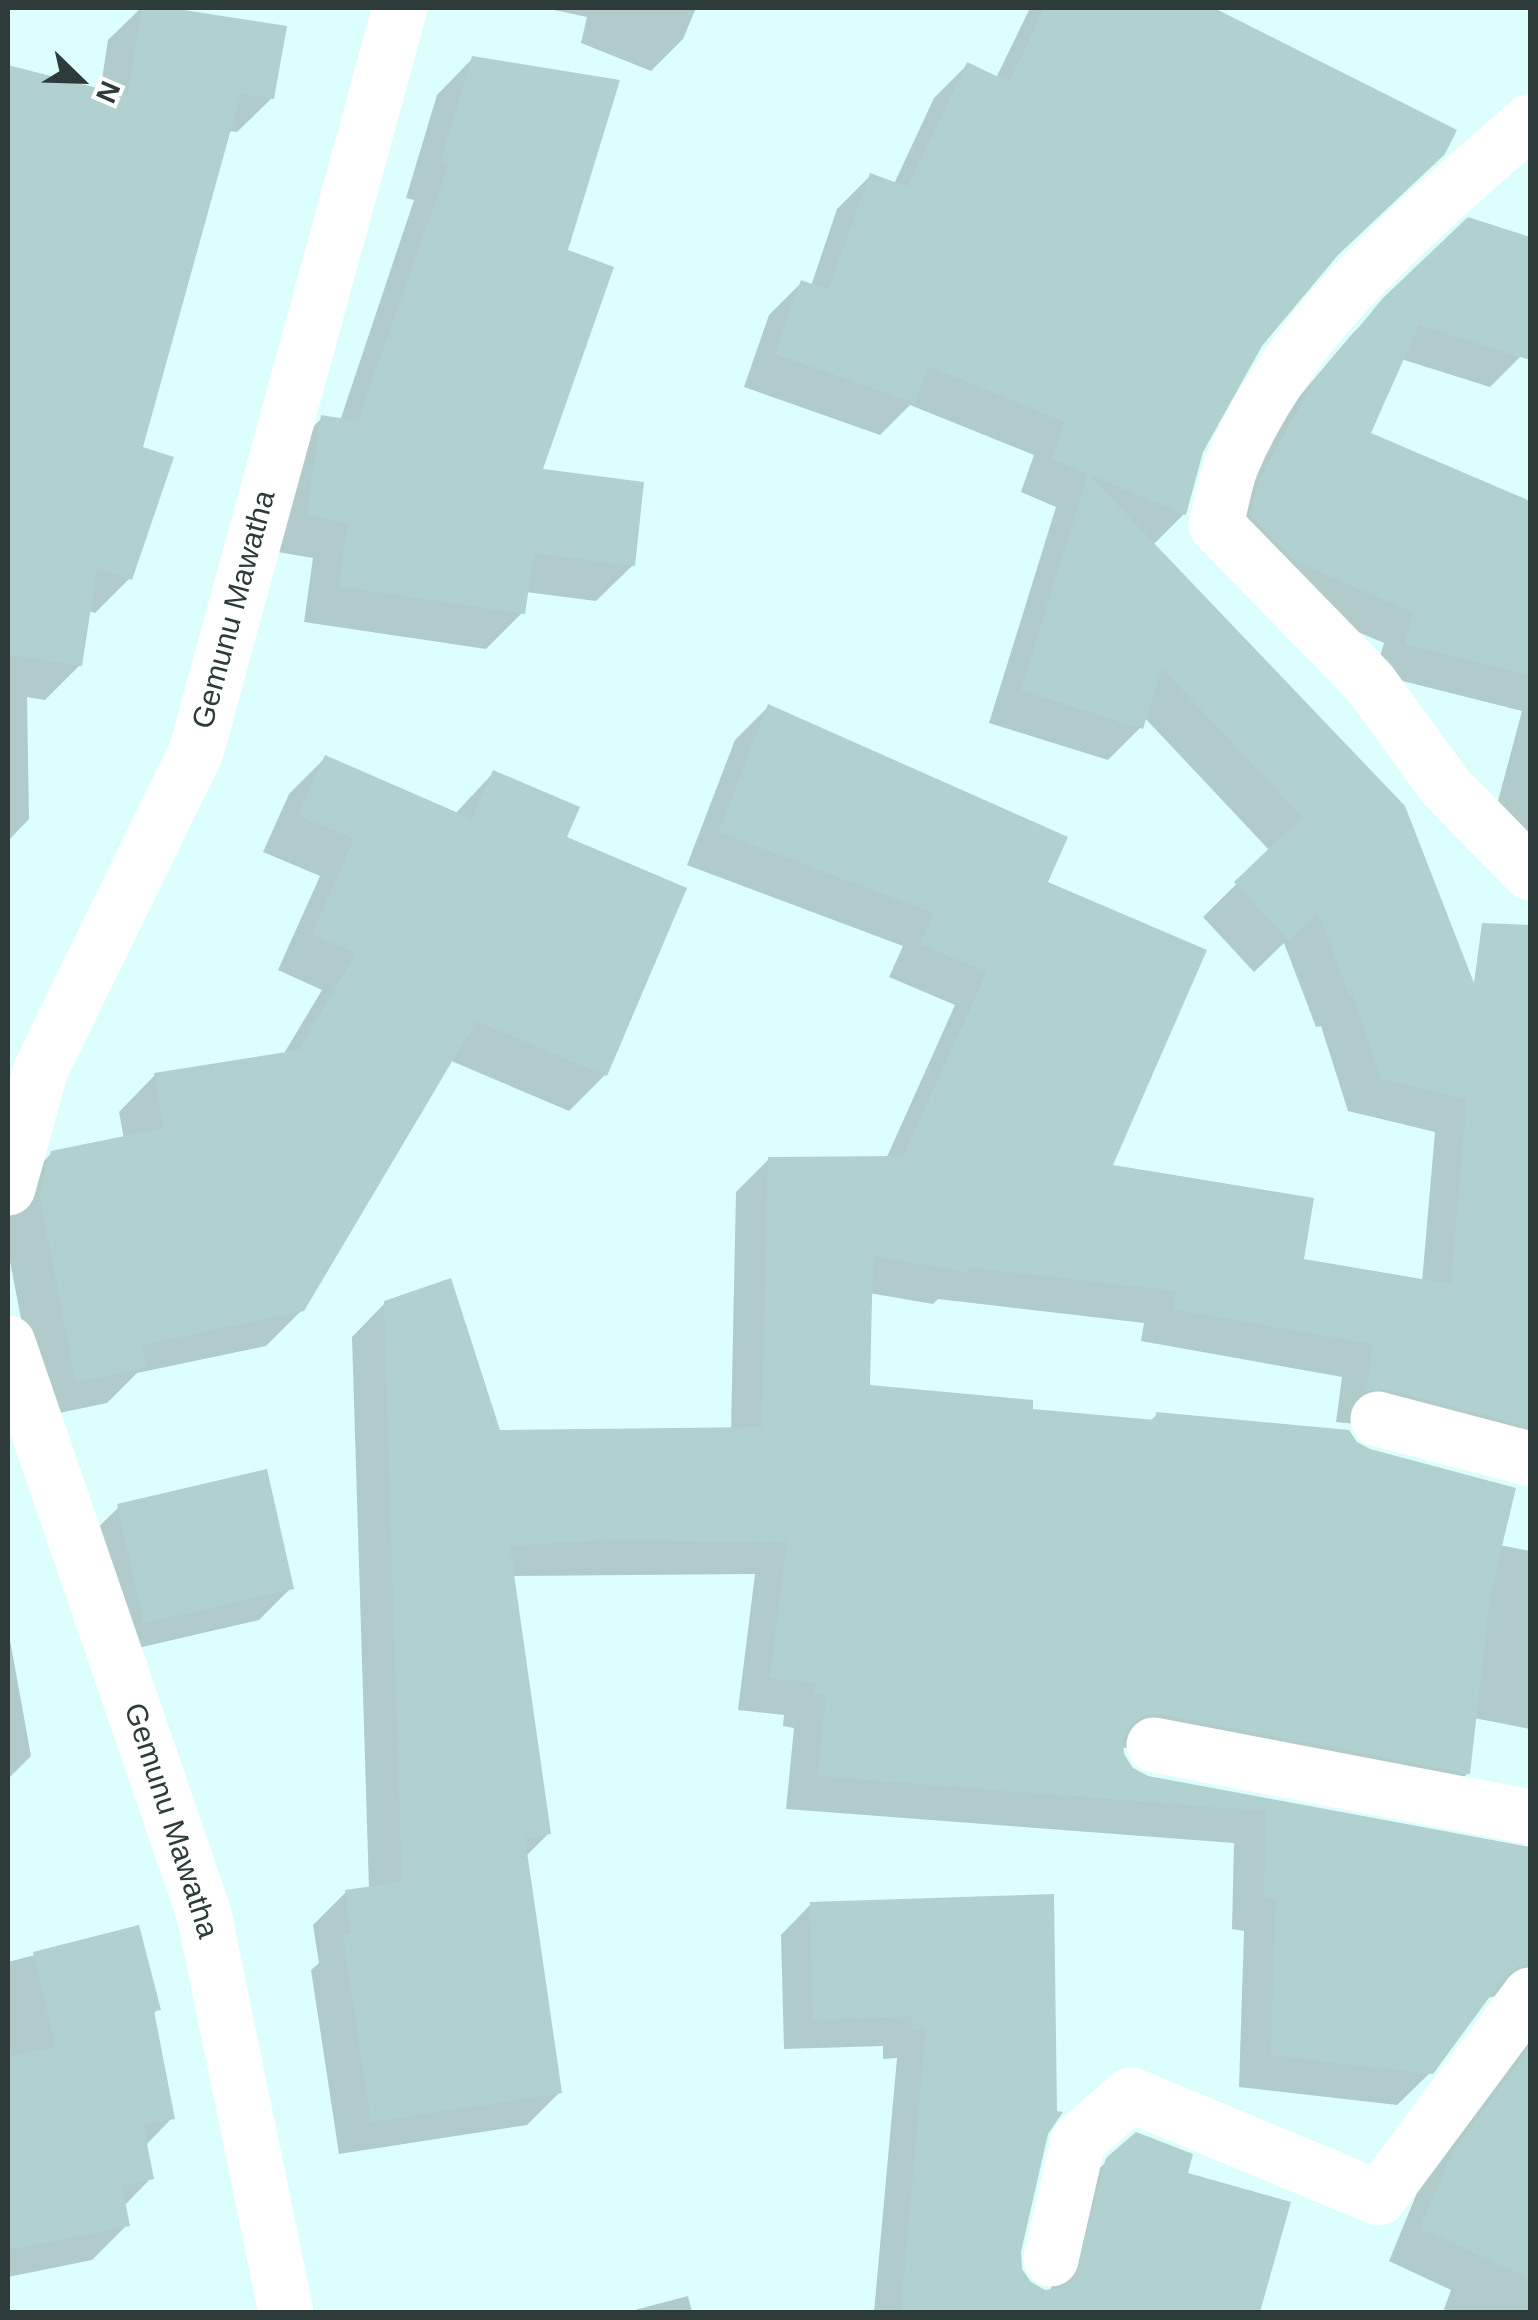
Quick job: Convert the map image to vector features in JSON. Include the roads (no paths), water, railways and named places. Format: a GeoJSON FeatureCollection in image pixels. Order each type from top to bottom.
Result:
{"type":"FeatureCollection","features":[{"type":"Feature","properties":{"kind":"street","name":"Gemunu Mawatha"},"geometry":{"type":"LineString","coordinates":[[8,1188],[41,1069],[196,752],[400,8]]}},
{"type":"Feature","properties":{"kind":"street"},"geometry":{"type":"LineString","coordinates":[[1530,121],[1382,252],[1292,358],[1231,466],[1216,525],[1370,684],[1445,786],[1530,873]]}},
{"type":"Feature","properties":{"kind":"street","name":"Gemunu Mawatha"},"geometry":{"type":"LineString","coordinates":[[8,1343],[204,1914],[286,2312]]}},
{"type":"Feature","properties":{"kind":"street"},"geometry":{"type":"LineString","coordinates":[[1378,1418],[1530,1459]]}},
{"type":"Feature","properties":{"kind":"street"},"geometry":{"type":"LineString","coordinates":[[1154,1745],[1530,1817]]}},
{"type":"Feature","properties":{"kind":"street"},"geometry":{"type":"LineString","coordinates":[[1051,2259],[1078,2140],[1131,2095],[1380,2198],[1530,1994]]}}]}
